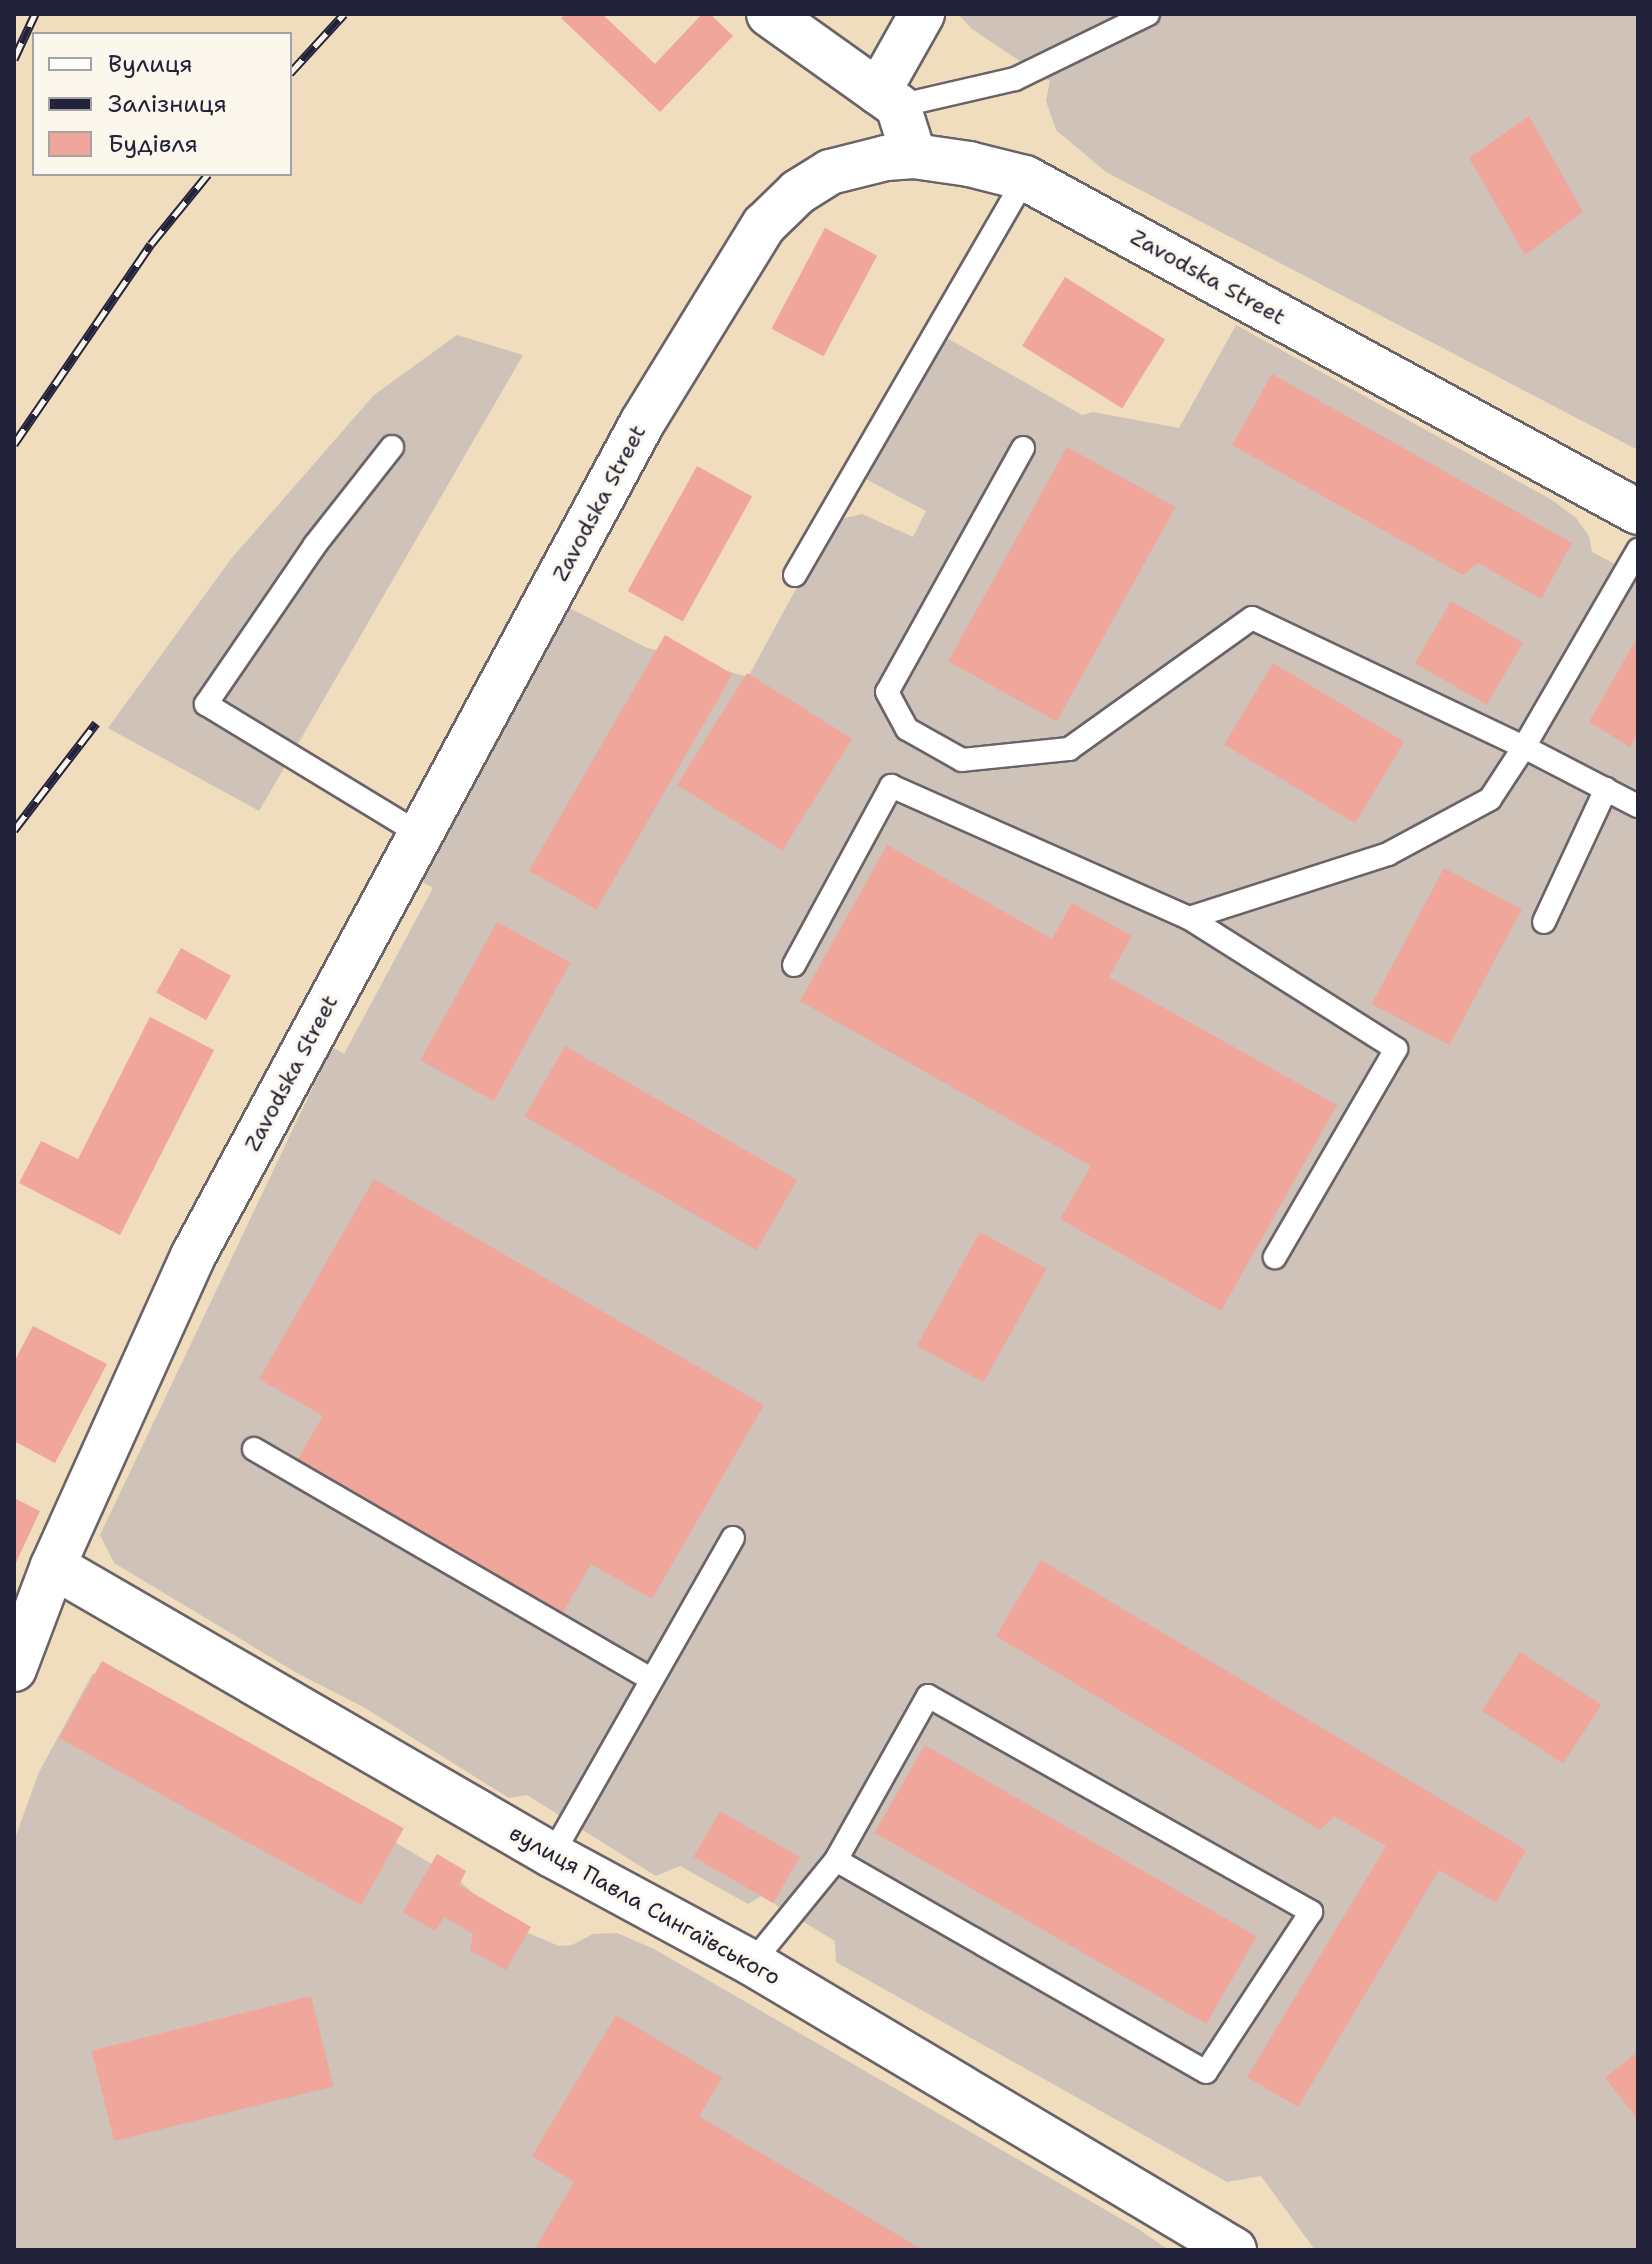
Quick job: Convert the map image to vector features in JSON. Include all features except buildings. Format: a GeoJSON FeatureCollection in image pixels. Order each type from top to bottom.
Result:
{"type":"FeatureCollection","features":[{"type":"Feature","properties":{"kind":"street"},"geometry":{"type":"LineString","coordinates":[[769,14],[888,99],[914,156]]}},
{"type":"Feature","properties":{"kind":"street"},"geometry":{"type":"LineString","coordinates":[[888,99],[922,14]]}},
{"type":"Feature","properties":{"kind":"street","name":"Zavodska Street"},"geometry":{"type":"LineString","coordinates":[[14,1669],[53,1566],[193,1256],[642,423],[764,225],[782,204],[830,172],[870,160],[914,156],[969,164],[1025,178],[1638,512]]}},
{"type":"Feature","properties":{"kind":"street","name":"вулиця Павла Сингаївського"},"geometry":{"type":"LineString","coordinates":[[53,1566],[552,1855],[752,1963],[1234,2250]]}},
{"type":"Feature","properties":{"kind":"lane"},"geometry":{"type":"LineString","coordinates":[[888,99],[1015,79],[1148,14]]}},
{"type":"Feature","properties":{"kind":"lane"},"geometry":{"type":"LineString","coordinates":[[795,575],[1025,178]]}},
{"type":"Feature","properties":{"kind":"lane"},"geometry":{"type":"LineString","coordinates":[[392,447],[315,545],[206,704],[420,834]]}},
{"type":"Feature","properties":{"kind":"lane"},"geometry":{"type":"LineString","coordinates":[[1023,448],[887,692],[907,729],[962,760],[1069,749],[1252,618],[1524,747],[1638,806]]}},
{"type":"Feature","properties":{"kind":"lane"},"geometry":{"type":"LineString","coordinates":[[1189,918],[1388,854],[1490,799],[1524,747],[1638,550]]}},
{"type":"Feature","properties":{"kind":"lane"},"geometry":{"type":"LineString","coordinates":[[794,965],[891,786],[1189,918],[1396,1049],[1275,1257]]}},
{"type":"Feature","properties":{"kind":"lane"},"geometry":{"type":"LineString","coordinates":[[1544,922],[1606,789]]}},
{"type":"Feature","properties":{"kind":"lane"},"geometry":{"type":"LineString","coordinates":[[254,1449],[651,1679]]}},
{"type":"Feature","properties":{"kind":"lane"},"geometry":{"type":"LineString","coordinates":[[552,1855],[733,1538]]}},
{"type":"Feature","properties":{"kind":"lane"},"geometry":{"type":"LineString","coordinates":[[752,1963],[836,1860],[928,1696],[1311,1912],[1206,2072],[836,1860]]}},
{"type":"Feature","properties":{"kind":"shaded area"},"geometry":{"type":"Polygon","coordinates":[[[1638,14],[1638,450],[1106,172],[1056,130],[1046,101],[1050,81],[972,29],[959,15],[1638,14]]]}},
{"type":"Feature","properties":{"kind":"shaded area"},"geometry":{"type":"Polygon","coordinates":[[[1236,325],[1552,500],[1576,518],[1589,536],[1592,552],[1638,576],[1638,2250],[1315,2250],[1261,2176],[1227,2182],[836,1962],[835,1941],[761,1896],[748,1904],[680,1866],[656,1876],[527,1795],[509,1798],[365,1708],[297,1673],[114,1563],[100,1535],[332,1047],[344,1054],[433,888],[413,877],[562,604],[645,647],[748,677],[833,521],[862,514],[913,537],[926,511],[862,477],[940,334],[1082,415],[1093,412],[1179,428],[1236,325]]]}},
{"type":"Feature","properties":{"kind":"shaded area"},"geometry":{"type":"Polygon","coordinates":[[[457,335],[523,355],[259,811],[108,728],[231,559],[374,395],[457,335]]]}},
{"type":"Feature","properties":{"kind":"shaded area"},"geometry":{"type":"Polygon","coordinates":[[[93,1673],[259,1768],[263,1764],[457,1879],[511,1926],[559,1946],[572,1945],[593,1934],[617,1933],[654,1949],[1135,2227],[1169,2250],[14,2250],[14,1841],[39,1772],[93,1673]]]}},
{"type":"Feature","properties":{"kind":"railway"},"geometry":{"type":"LineString","coordinates":[[14,59],[35,14]]}},
{"type":"Feature","properties":{"kind":"railway"},"geometry":{"type":"LineString","coordinates":[[292,71],[344,14]]}},
{"type":"Feature","properties":{"kind":"railway"},"geometry":{"type":"LineString","coordinates":[[14,444],[151,244],[206,176]]}},
{"type":"Feature","properties":{"kind":"railway"},"geometry":{"type":"LineString","coordinates":[[14,830],[96,723]]}}]}
